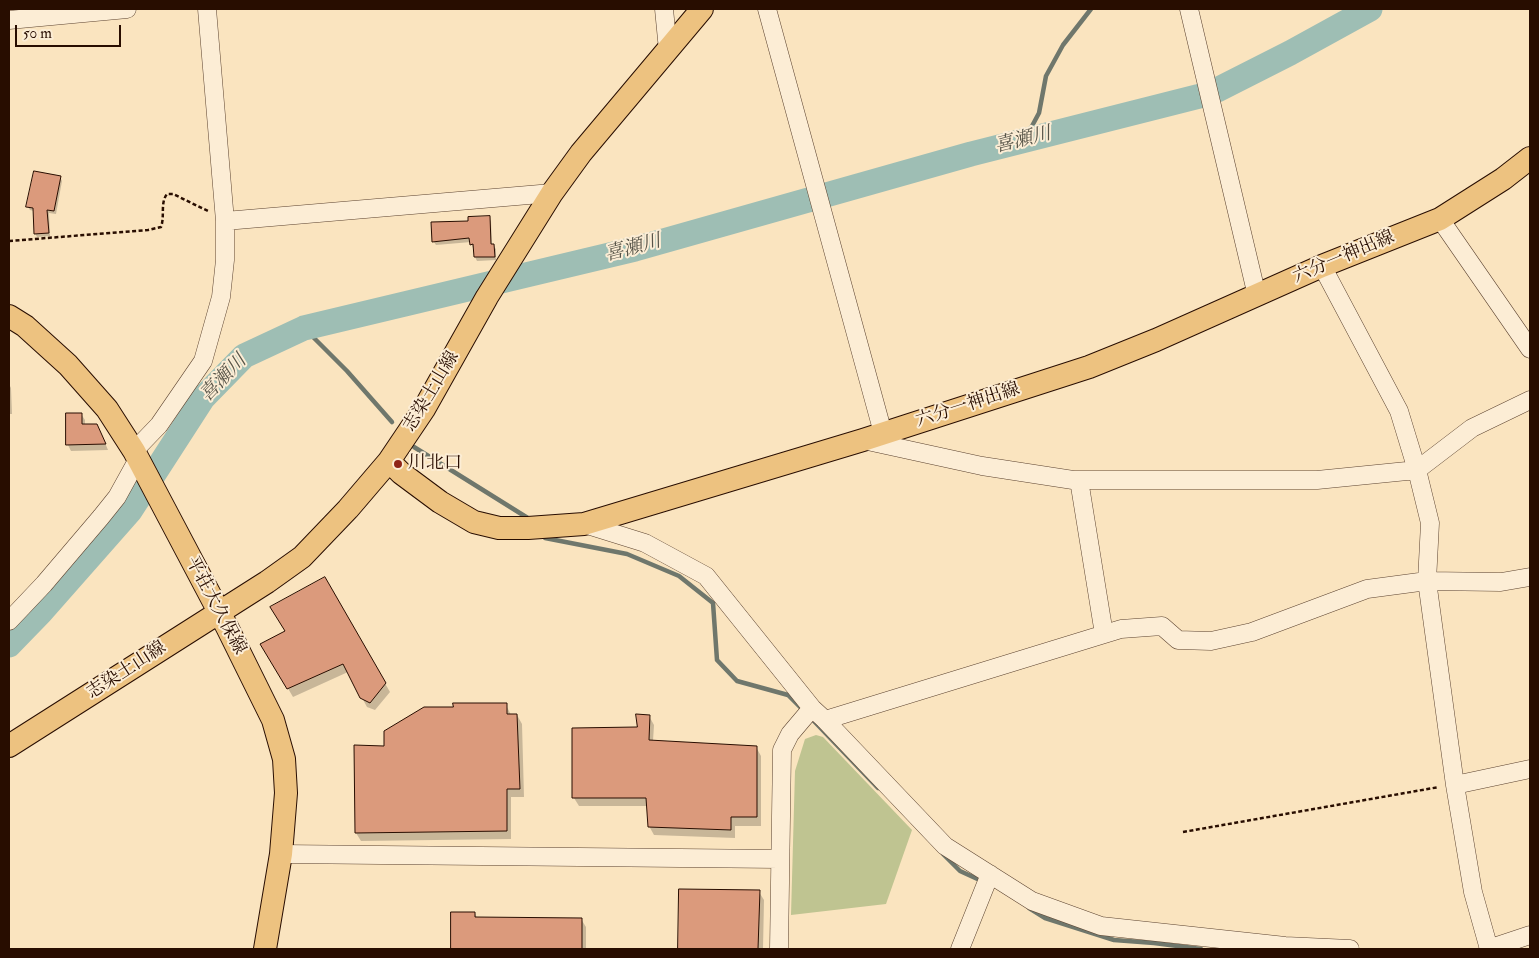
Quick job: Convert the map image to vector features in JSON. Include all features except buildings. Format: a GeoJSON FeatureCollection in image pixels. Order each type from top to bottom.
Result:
{"type":"FeatureCollection","features":[{"type":"Feature","properties":{"kind":"main road","name":"志染土山線"},"geometry":{"type":"LineString","coordinates":[[9,746],[267,582],[302,557],[348,509],[389,461],[424,409],[487,298],[552,193],[581,154],[702,9]]}},
{"type":"Feature","properties":{"kind":"main road","name":"六分一神出線"},"geometry":{"type":"LineString","coordinates":[[389,461],[401,473],[440,502],[474,522],[499,528],[584,524],[873,436],[1089,367],[1156,340],[1322,266],[1440,219],[1503,179],[1530,158]]}},
{"type":"Feature","properties":{"kind":"main road","name":"平荘大久保線"},"geometry":{"type":"LineString","coordinates":[[9,316],[24,326],[68,365],[107,409],[137,457],[273,720],[284,759],[286,792],[281,854],[264,949]]}},
{"type":"Feature","properties":{"kind":"street"},"geometry":{"type":"LineString","coordinates":[[9,20],[127,9]]}},
{"type":"Feature","properties":{"kind":"street"},"geometry":{"type":"LineString","coordinates":[[9,621],[117,497],[137,457],[203,361],[221,297],[225,260],[225,221],[207,9]]}},
{"type":"Feature","properties":{"kind":"street"},"geometry":{"type":"LineString","coordinates":[[664,9],[668,50]]}},
{"type":"Feature","properties":{"kind":"street"},"geometry":{"type":"LineString","coordinates":[[767,9],[823,213],[873,436],[982,466],[1079,480],[1317,480],[1417,470],[1472,428],[1530,400]]}},
{"type":"Feature","properties":{"kind":"street"},"geometry":{"type":"LineString","coordinates":[[1189,9],[1257,296]]}},
{"type":"Feature","properties":{"kind":"street"},"geometry":{"type":"LineString","coordinates":[[225,221],[552,193]]}},
{"type":"Feature","properties":{"kind":"street"},"geometry":{"type":"LineString","coordinates":[[1440,219],[1530,349]]}},
{"type":"Feature","properties":{"kind":"street"},"geometry":{"type":"LineString","coordinates":[[1322,266],[1399,412],[1417,470],[1430,523],[1427,581],[1455,784],[1473,892],[1489,949],[1530,936]]}},
{"type":"Feature","properties":{"kind":"street"},"geometry":{"type":"LineString","coordinates":[[1079,480],[1104,634]]}},
{"type":"Feature","properties":{"kind":"street"},"geometry":{"type":"LineString","coordinates":[[584,524],[645,544],[706,576],[818,714],[944,846],[1032,901],[1101,926],[1285,946],[1350,949]]}},
{"type":"Feature","properties":{"kind":"street"},"geometry":{"type":"LineString","coordinates":[[779,949],[782,750],[790,734],[818,714],[1121,629],[1162,626],[1178,640],[1211,642],[1252,632],[1367,589],[1427,581],[1501,582],[1530,577]]}},
{"type":"Feature","properties":{"kind":"street"},"geometry":{"type":"LineString","coordinates":[[1455,784],[1530,769]]}},
{"type":"Feature","properties":{"kind":"street"},"geometry":{"type":"LineString","coordinates":[[281,854],[779,859]]}},
{"type":"Feature","properties":{"kind":"street"},"geometry":{"type":"LineString","coordinates":[[960,949],[990,874]]}},
{"type":"Feature","properties":{"kind":"path"},"geometry":{"type":"LineString","coordinates":[[9,241],[148,230],[160,227],[163,221],[163,199],[168,194],[173,194],[225,221]]}},
{"type":"Feature","properties":{"kind":"path"},"geometry":{"type":"LineString","coordinates":[[1184,832],[1455,784]]}},
{"type":"Feature","properties":{"kind":"green space"},"geometry":{"type":"Polygon","coordinates":[[[816,735],[823,737],[912,830],[886,904],[791,915],[795,771],[805,739],[816,735]]]}},
{"type":"Feature","properties":{"kind":"waterway"},"geometry":{"type":"LineString","coordinates":[[1024,141],[1039,113],[1046,76],[1063,45],[1091,9]]}},
{"type":"Feature","properties":{"kind":"waterway","name":"喜瀬川"},"geometry":{"type":"LineString","coordinates":[[9,645],[41,612],[130,511],[203,398],[244,356],[304,328],[635,249],[971,154],[1200,96],[1217,90],[1290,53],[1370,9]]}},
{"type":"Feature","properties":{"kind":"waterway"},"geometry":{"type":"LineString","coordinates":[[304,328],[347,371],[392,422]]}},
{"type":"Feature","properties":{"kind":"waterway"},"geometry":{"type":"LineString","coordinates":[[414,447],[531,520]]}},
{"type":"Feature","properties":{"kind":"waterway"},"geometry":{"type":"LineString","coordinates":[[544,536],[545,538],[627,554],[679,576],[713,603],[717,660],[737,681],[788,695],[804,711]]}},
{"type":"Feature","properties":{"kind":"waterway"},"geometry":{"type":"LineString","coordinates":[[811,718],[878,788]]}},
{"type":"Feature","properties":{"kind":"waterway"},"geometry":{"type":"LineString","coordinates":[[943,854],[960,871],[984,882]]}},
{"type":"Feature","properties":{"kind":"waterway"},"geometry":{"type":"LineString","coordinates":[[1029,908],[1045,918],[1114,940],[1201,949]]}},
{"type":"Feature","properties":{"kind":"place","name":"川北口"},"geometry":{"type":"Point","coordinates":[398,464]}}]}
